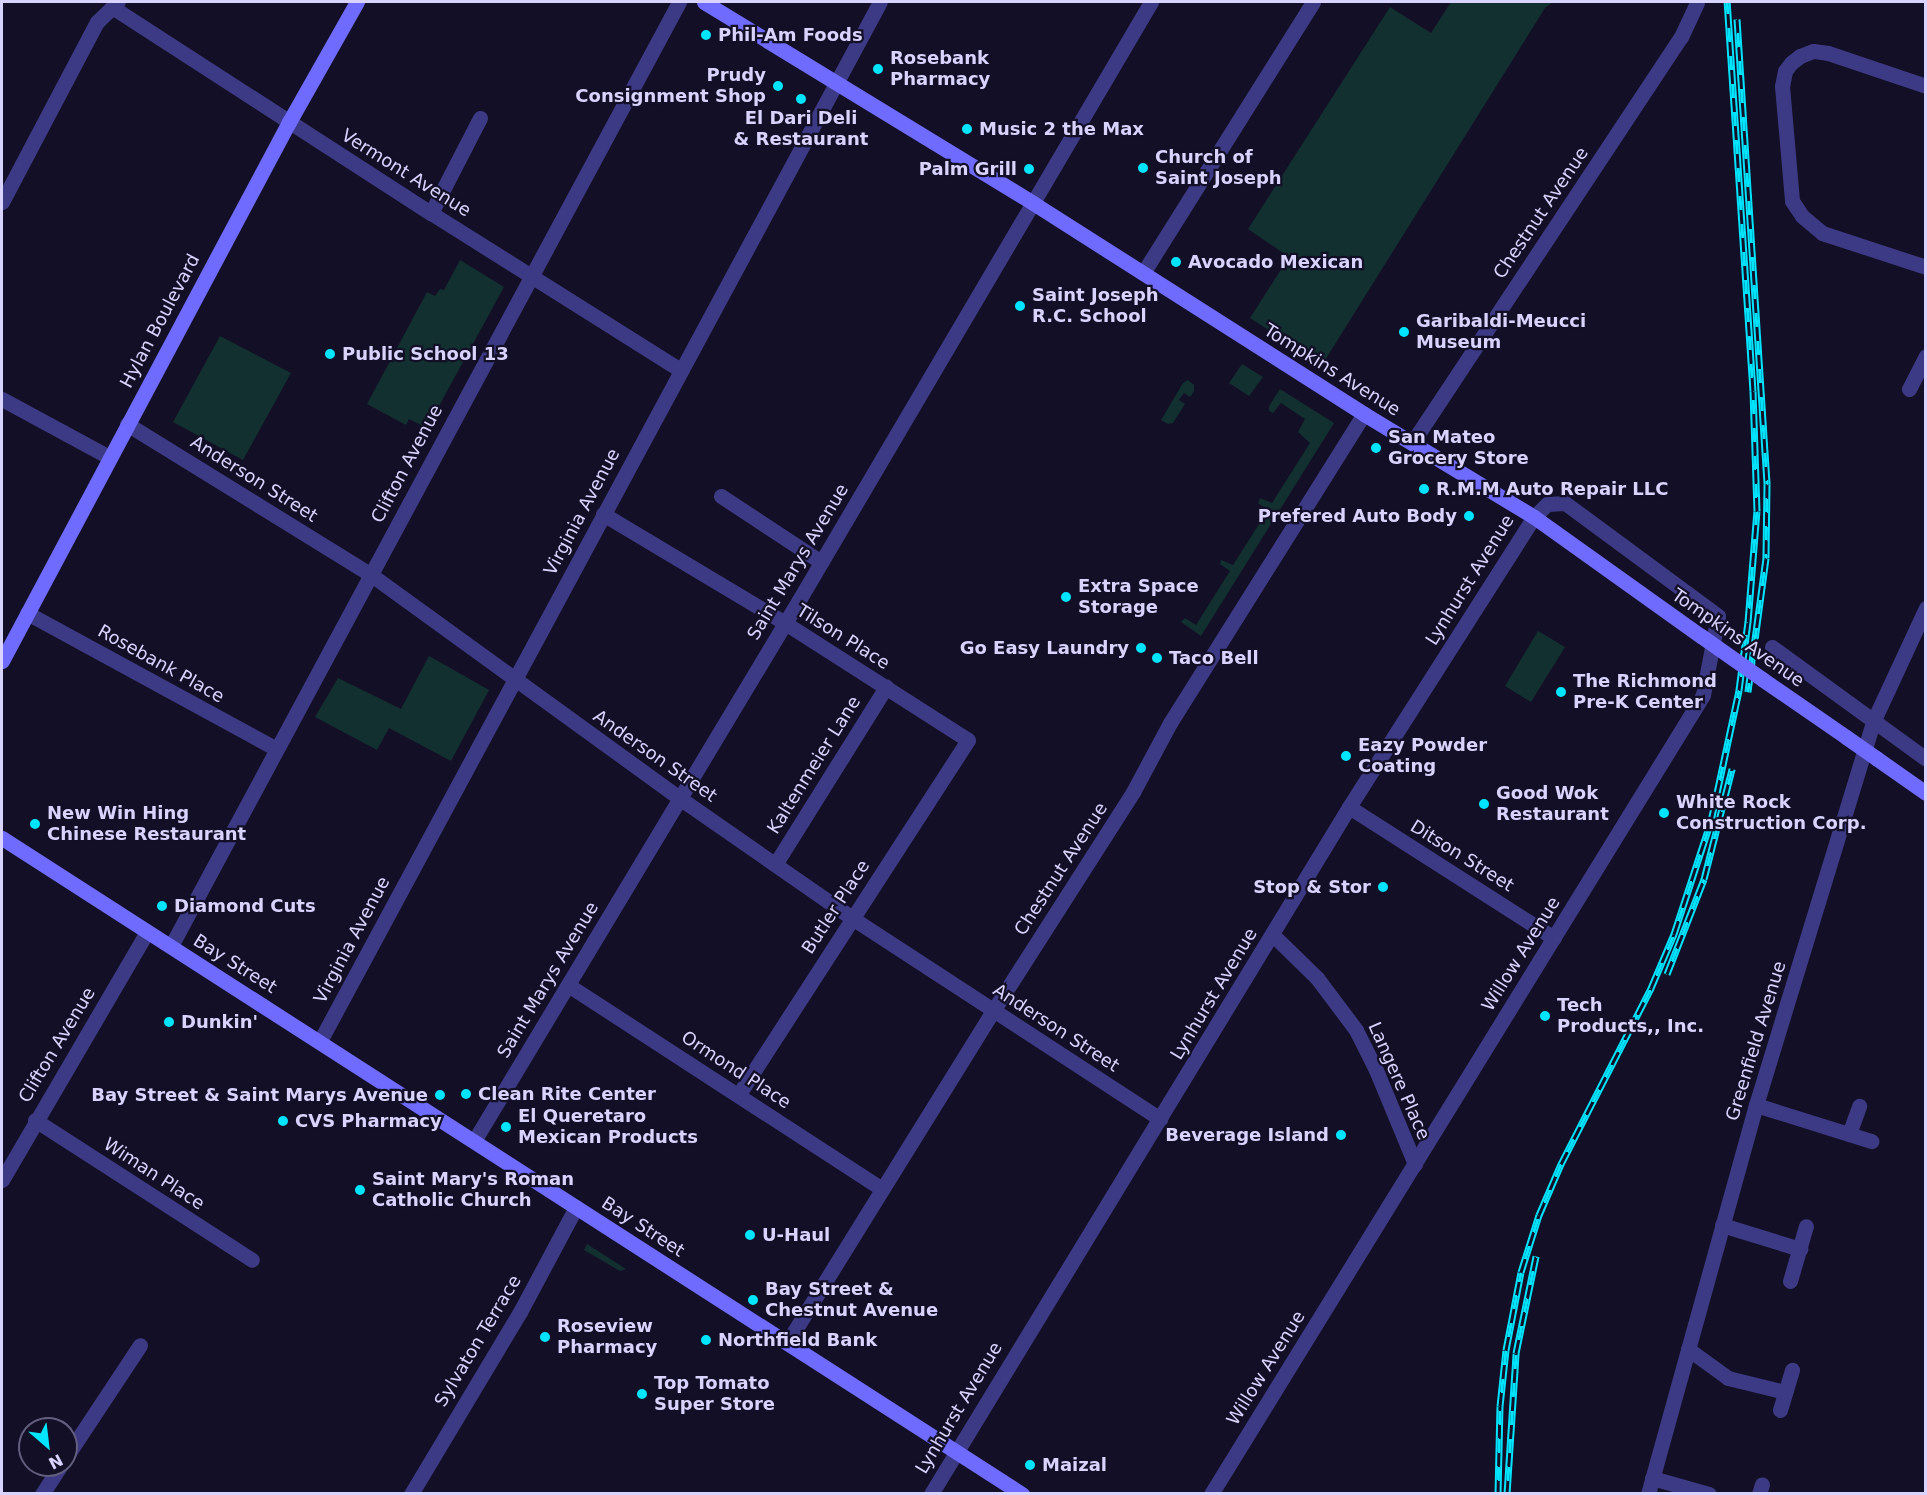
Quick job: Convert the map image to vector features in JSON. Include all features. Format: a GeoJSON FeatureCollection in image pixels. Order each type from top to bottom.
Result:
{"type":"FeatureCollection","features":[{"type":"Feature","properties":{"kind":"main road","name":"Hylan Boulevard"},"geometry":{"type":"LineString","coordinates":[[2,661],[289,122],[357,2]]}},
{"type":"Feature","properties":{"kind":"main road","name":"Tompkins Avenue"},"geometry":{"type":"LineString","coordinates":[[704,2],[1033,203],[1364,414],[1534,517],[1926,793]]}},
{"type":"Feature","properties":{"kind":"main road","name":"Bay Street"},"geometry":{"type":"LineString","coordinates":[[2,838],[1022,1494]]}},
{"type":"Feature","properties":{"kind":"street","name":"Clifton Avenue"},"geometry":{"type":"LineString","coordinates":[[171,946],[679,2]]}},
{"type":"Feature","properties":{"kind":"street","name":"Virginia Avenue"},"geometry":{"type":"LineString","coordinates":[[320,1041],[880,2]]}},
{"type":"Feature","properties":{"kind":"street","name":"Saint Marys Avenue"},"geometry":{"type":"LineString","coordinates":[[474,1142],[678,797],[785,623],[1151,2]]}},
{"type":"Feature","properties":{"kind":"street"},"geometry":{"type":"LineString","coordinates":[[1143,273],[1313,2]]}},
{"type":"Feature","properties":{"kind":"street","name":"Chestnut Avenue"},"geometry":{"type":"LineString","coordinates":[[1412,443],[1681,37],[1697,2]]}},
{"type":"Feature","properties":{"kind":"street","name":"Vermont Avenue"},"geometry":{"type":"LineString","coordinates":[[115,4],[289,122],[680,370]]}},
{"type":"Feature","properties":{"kind":"street"},"geometry":{"type":"LineString","coordinates":[[2,198],[97,22],[115,4]]}},
{"type":"Feature","properties":{"kind":"street"},"geometry":{"type":"LineString","coordinates":[[1926,87],[1828,53],[1813,51],[1800,56],[1791,63],[1785,71],[1782,86],[1792,201],[1802,216],[1822,233],[1926,267]]}},
{"type":"Feature","properties":{"kind":"street"},"geometry":{"type":"LineString","coordinates":[[431,213],[480,118]]}},
{"type":"Feature","properties":{"kind":"street"},"geometry":{"type":"LineString","coordinates":[[1909,389],[1926,356]]}},
{"type":"Feature","properties":{"kind":"street"},"geometry":{"type":"LineString","coordinates":[[2,399],[109,457]]}},
{"type":"Feature","properties":{"kind":"street","name":"Chestnut Avenue"},"geometry":{"type":"LineString","coordinates":[[787,1343],[993,1011],[1133,792],[1170,723],[1364,414]]}},
{"type":"Feature","properties":{"kind":"street","name":"Anderson Street"},"geometry":{"type":"LineString","coordinates":[[128,424],[370,574],[678,797],[852,918],[1160,1119]]}},
{"type":"Feature","properties":{"kind":"street"},"geometry":{"type":"LineString","coordinates":[[722,496],[821,562]]}},
{"type":"Feature","properties":{"kind":"street","name":"Willow Avenue"},"geometry":{"type":"LineString","coordinates":[[1211,1494],[1703,695],[1718,616],[1565,503],[1547,504],[1534,517]]}},
{"type":"Feature","properties":{"kind":"street","name":"Tilson Place"},"geometry":{"type":"LineString","coordinates":[[603,514],[785,623],[968,740]]}},
{"type":"Feature","properties":{"kind":"street","name":"Lynhurst Avenue"},"geometry":{"type":"LineString","coordinates":[[931,1494],[955,1450],[1273,935],[1349,807],[1534,517]]}},
{"type":"Feature","properties":{"kind":"street","name":"Greenfield Avenue"},"geometry":{"type":"LineString","coordinates":[[1648,1494],[1756,1106],[1873,722],[1926,608]]}},
{"type":"Feature","properties":{"kind":"street","name":"Rosebank Place"},"geometry":{"type":"LineString","coordinates":[[27,613],[276,749]]}},
{"type":"Feature","properties":{"kind":"street"},"geometry":{"type":"LineString","coordinates":[[1772,647],[1926,759]]}},
{"type":"Feature","properties":{"kind":"street","name":"Kaltenmeier Lane"},"geometry":{"type":"LineString","coordinates":[[776,863],[886,687]]}},
{"type":"Feature","properties":{"kind":"street","name":"Butler Place"},"geometry":{"type":"LineString","coordinates":[[738,1095],[968,740]]}},
{"type":"Feature","properties":{"kind":"street","name":"Ditson Street"},"geometry":{"type":"LineString","coordinates":[[1349,807],[1554,938]]}},
{"type":"Feature","properties":{"kind":"street","name":"Clifton Avenue"},"geometry":{"type":"LineString","coordinates":[[2,1180],[34,1120],[147,932]]}},
{"type":"Feature","properties":{"kind":"street","name":"Langere Place"},"geometry":{"type":"LineString","coordinates":[[1273,935],[1317,978],[1356,1030],[1376,1070],[1415,1164]]}},
{"type":"Feature","properties":{"kind":"street","name":"Ormond Place"},"geometry":{"type":"LineString","coordinates":[[568,985],[882,1189]]}},
{"type":"Feature","properties":{"kind":"street"},"geometry":{"type":"LineString","coordinates":[[1756,1106],[1870,1141]]}},
{"type":"Feature","properties":{"kind":"street"},"geometry":{"type":"LineString","coordinates":[[1849,1134],[1859,1106]]}},
{"type":"Feature","properties":{"kind":"street","name":"Wiman Place"},"geometry":{"type":"LineString","coordinates":[[34,1120],[252,1260]]}},
{"type":"Feature","properties":{"kind":"street","name":"Sylvaton Terrace"},"geometry":{"type":"LineString","coordinates":[[411,1494],[520,1312],[576,1207]]}},
{"type":"Feature","properties":{"kind":"street"},"geometry":{"type":"LineString","coordinates":[[1722,1225],[1800,1249]]}},
{"type":"Feature","properties":{"kind":"street"},"geometry":{"type":"LineString","coordinates":[[1790,1281],[1806,1226]]}},
{"type":"Feature","properties":{"kind":"street"},"geometry":{"type":"LineString","coordinates":[[78,1439],[140,1345]]}},
{"type":"Feature","properties":{"kind":"street"},"geometry":{"type":"LineString","coordinates":[[1688,1349],[1728,1378],[1785,1392]]}},
{"type":"Feature","properties":{"kind":"street"},"geometry":{"type":"LineString","coordinates":[[1780,1410],[1792,1370]]}},
{"type":"Feature","properties":{"kind":"street"},"geometry":{"type":"LineString","coordinates":[[42,1494],[53,1477]]}},
{"type":"Feature","properties":{"kind":"street"},"geometry":{"type":"LineString","coordinates":[[1652,1478],[1709,1494]]}},
{"type":"Feature","properties":{"kind":"green space"},"geometry":{"type":"Polygon","coordinates":[[[1451,2],[1553,2],[1545,8],[1322,365],[1250,318],[1289,257],[1248,229],[1390,7],[1431,33],[1451,2]]]}},
{"type":"Feature","properties":{"kind":"green space"},"geometry":{"type":"Polygon","coordinates":[[[460,260],[504,287],[427,428],[409,419],[406,425],[367,404],[427,292],[435,296],[440,289],[444,290],[460,260]]]}},
{"type":"Feature","properties":{"kind":"green space"},"geometry":{"type":"Polygon","coordinates":[[[220,336],[291,373],[243,460],[173,422],[220,336]]]}},
{"type":"Feature","properties":{"kind":"green space"},"geometry":{"type":"Polygon","coordinates":[[[1242,364],[1263,377],[1249,396],[1229,383],[1242,364]]]}},
{"type":"Feature","properties":{"kind":"green space"},"geometry":{"type":"Polygon","coordinates":[[[1188,380],[1194,385],[1194,391],[1190,397],[1184,393],[1179,400],[1185,404],[1173,423],[1168,424],[1161,420],[1183,383],[1188,380]]]}},
{"type":"Feature","properties":{"kind":"green space"},"geometry":{"type":"Polygon","coordinates":[[[1280,389],[1334,423],[1201,636],[1181,622],[1185,618],[1196,625],[1230,571],[1220,564],[1221,560],[1233,565],[1268,510],[1258,503],[1260,498],[1272,503],[1310,443],[1298,432],[1305,419],[1281,403],[1273,413],[1269,411],[1269,406],[1280,389]]]}},
{"type":"Feature","properties":{"kind":"green space"},"geometry":{"type":"Polygon","coordinates":[[[1538,631],[1565,647],[1531,702],[1505,686],[1538,631]]]}},
{"type":"Feature","properties":{"kind":"green space"},"geometry":{"type":"Polygon","coordinates":[[[429,656],[489,690],[451,761],[389,728],[377,750],[315,717],[338,678],[401,709],[429,656]]]}},
{"type":"Feature","properties":{"kind":"green space"},"geometry":{"type":"Polygon","coordinates":[[[587,1244],[626,1269],[620,1271],[584,1250],[587,1244]]]}},
{"type":"Feature","properties":{"kind":"railway"},"geometry":{"type":"LineString","coordinates":[[1498,1494],[1500,1406],[1506,1350],[1521,1272],[1539,1215],[1561,1164],[1651,988],[1674,934],[1711,821],[1739,690],[1748,622],[1757,511],[1753,391],[1727,2]]}},
{"type":"Feature","properties":{"kind":"railway"},"geometry":{"type":"LineString","coordinates":[[1737,19],[1767,484],[1766,558],[1748,692]]}},
{"type":"Feature","properties":{"kind":"railway"},"geometry":{"type":"LineString","coordinates":[[1667,974],[1704,879],[1732,769]]}},
{"type":"Feature","properties":{"kind":"railway"},"geometry":{"type":"LineString","coordinates":[[1507,1494],[1516,1353],[1536,1256]]}},
{"type":"Feature","properties":{"kind":"place","name":"Phil-Am Foods"},"geometry":{"type":"Point","coordinates":[706,35]}},
{"type":"Feature","properties":{"kind":"place","name":"Rosebank Pharmacy"},"geometry":{"type":"Point","coordinates":[878,69]}},
{"type":"Feature","properties":{"kind":"place","name":"Prudy Consignment Shop"},"geometry":{"type":"Point","coordinates":[778,86]}},
{"type":"Feature","properties":{"kind":"place","name":"El Dari Deli & Restaurant"},"geometry":{"type":"Point","coordinates":[801,99]}},
{"type":"Feature","properties":{"kind":"place","name":"Music 2 the Max"},"geometry":{"type":"Point","coordinates":[967,129]}},
{"type":"Feature","properties":{"kind":"place","name":"Church of Saint Joseph"},"geometry":{"type":"Point","coordinates":[1143,168]}},
{"type":"Feature","properties":{"kind":"place","name":"Palm Grill"},"geometry":{"type":"Point","coordinates":[1029,169]}},
{"type":"Feature","properties":{"kind":"place","name":"Avocado Mexican"},"geometry":{"type":"Point","coordinates":[1176,262]}},
{"type":"Feature","properties":{"kind":"place","name":"Saint Joseph R.C. School"},"geometry":{"type":"Point","coordinates":[1020,306]}},
{"type":"Feature","properties":{"kind":"place","name":"Garibaldi-Meucci Museum"},"geometry":{"type":"Point","coordinates":[1404,332]}},
{"type":"Feature","properties":{"kind":"place","name":"Public School 13"},"geometry":{"type":"Point","coordinates":[330,354]}},
{"type":"Feature","properties":{"kind":"place","name":"San Mateo Grocery Store"},"geometry":{"type":"Point","coordinates":[1376,448]}},
{"type":"Feature","properties":{"kind":"place","name":"R.M.M Auto Repair LLC"},"geometry":{"type":"Point","coordinates":[1424,489]}},
{"type":"Feature","properties":{"kind":"place","name":"Prefered Auto Body"},"geometry":{"type":"Point","coordinates":[1469,516]}},
{"type":"Feature","properties":{"kind":"place","name":"Extra Space Storage"},"geometry":{"type":"Point","coordinates":[1066,597]}},
{"type":"Feature","properties":{"kind":"place","name":"Go Easy Laundry"},"geometry":{"type":"Point","coordinates":[1141,648]}},
{"type":"Feature","properties":{"kind":"place","name":"Taco Bell"},"geometry":{"type":"Point","coordinates":[1157,658]}},
{"type":"Feature","properties":{"kind":"place","name":"The Richmond Pre-K Center"},"geometry":{"type":"Point","coordinates":[1561,692]}},
{"type":"Feature","properties":{"kind":"place","name":"Eazy Powder Coating"},"geometry":{"type":"Point","coordinates":[1346,756]}},
{"type":"Feature","properties":{"kind":"place","name":"Good Wok Restaurant"},"geometry":{"type":"Point","coordinates":[1484,804]}},
{"type":"Feature","properties":{"kind":"place","name":"White Rock Construction Corp."},"geometry":{"type":"Point","coordinates":[1664,813]}},
{"type":"Feature","properties":{"kind":"place","name":"New Win Hing Chinese Restaurant"},"geometry":{"type":"Point","coordinates":[35,824]}},
{"type":"Feature","properties":{"kind":"place","name":"Stop & Stor"},"geometry":{"type":"Point","coordinates":[1383,887]}},
{"type":"Feature","properties":{"kind":"place","name":"Diamond Cuts"},"geometry":{"type":"Point","coordinates":[162,906]}},
{"type":"Feature","properties":{"kind":"place","name":"Tech Products,, Inc."},"geometry":{"type":"Point","coordinates":[1545,1016]}},
{"type":"Feature","properties":{"kind":"place","name":"Dunkin'"},"geometry":{"type":"Point","coordinates":[169,1022]}},
{"type":"Feature","properties":{"kind":"place","name":"Clean Rite Center"},"geometry":{"type":"Point","coordinates":[466,1094]}},
{"type":"Feature","properties":{"kind":"place","name":"Bay Street & Saint Marys Avenue"},"geometry":{"type":"Point","coordinates":[440,1095]}},
{"type":"Feature","properties":{"kind":"place","name":"CVS Pharmacy"},"geometry":{"type":"Point","coordinates":[283,1121]}},
{"type":"Feature","properties":{"kind":"place","name":"El Queretaro Mexican Products"},"geometry":{"type":"Point","coordinates":[506,1127]}},
{"type":"Feature","properties":{"kind":"place","name":"Beverage Island"},"geometry":{"type":"Point","coordinates":[1341,1135]}},
{"type":"Feature","properties":{"kind":"place","name":"Saint Mary's Roman Catholic Church"},"geometry":{"type":"Point","coordinates":[360,1190]}},
{"type":"Feature","properties":{"kind":"place","name":"U-Haul"},"geometry":{"type":"Point","coordinates":[750,1235]}},
{"type":"Feature","properties":{"kind":"place","name":"Bay Street & Chestnut Avenue"},"geometry":{"type":"Point","coordinates":[753,1300]}},
{"type":"Feature","properties":{"kind":"place","name":"Roseview Pharmacy"},"geometry":{"type":"Point","coordinates":[545,1337]}},
{"type":"Feature","properties":{"kind":"place","name":"Northfield Bank"},"geometry":{"type":"Point","coordinates":[706,1340]}},
{"type":"Feature","properties":{"kind":"place","name":"Top Tomato Super Store"},"geometry":{"type":"Point","coordinates":[642,1394]}},
{"type":"Feature","properties":{"kind":"place","name":"Maizal"},"geometry":{"type":"Point","coordinates":[1030,1465]}}]}
